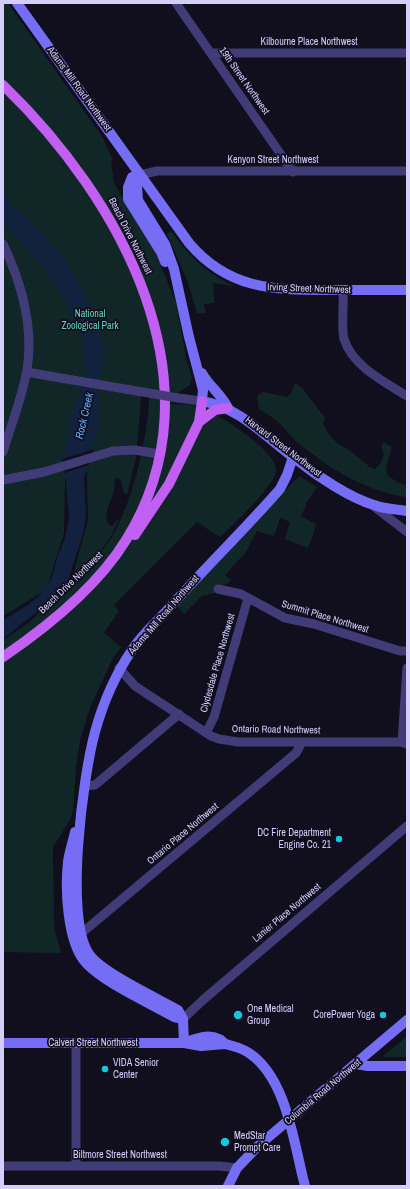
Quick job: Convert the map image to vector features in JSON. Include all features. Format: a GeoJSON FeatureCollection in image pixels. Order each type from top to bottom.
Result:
{"type":"FeatureCollection","features":[{"type":"Feature","properties":{"kind":"main road","name":"Beach Drive Northwest"},"geometry":{"type":"LineString","coordinates":[[3,85],[48,131],[80,172],[111,222],[135,268],[154,321],[163,362],[165,407],[159,454],[144,507],[132,530],[114,557],[95,578],[62,610],[3,657]]}},
{"type":"Feature","properties":{"kind":"main road"},"geometry":{"type":"LineString","coordinates":[[114,557],[137,533],[162,496],[182,461],[199,422],[202,401]]}},
{"type":"Feature","properties":{"kind":"main road"},"geometry":{"type":"LineString","coordinates":[[199,422],[214,410],[228,408]]}},
{"type":"Feature","properties":{"kind":"street","name":"Adams Mill Road Northwest"},"geometry":{"type":"LineString","coordinates":[[17,3],[140,175]]}},
{"type":"Feature","properties":{"kind":"street","name":"19th Street Northwest"},"geometry":{"type":"LineString","coordinates":[[176,3],[293,172]]}},
{"type":"Feature","properties":{"kind":"street","name":"Kilbourne Place Northwest"},"geometry":{"type":"LineString","coordinates":[[212,53],[407,53]]}},
{"type":"Feature","properties":{"kind":"street","name":"Kenyon Street Northwest"},"geometry":{"type":"LineString","coordinates":[[140,175],[157,171],[407,171]]}},
{"type":"Feature","properties":{"kind":"street"},"geometry":{"type":"LineString","coordinates":[[27,372],[202,401],[203,390],[174,269],[165,244],[138,200],[137,186],[140,175]]}},
{"type":"Feature","properties":{"kind":"street","name":"Irving Street Northwest"},"geometry":{"type":"LineString","coordinates":[[140,175],[193,248],[204,259],[226,274],[246,283],[272,289],[407,290]]}},
{"type":"Feature","properties":{"kind":"street"},"geometry":{"type":"LineString","coordinates":[[3,244],[14,269],[26,306],[29,339],[27,372],[3,452]]}},
{"type":"Feature","properties":{"kind":"street"},"geometry":{"type":"LineString","coordinates":[[343,290],[344,337],[349,348],[364,368],[407,396]]}},
{"type":"Feature","properties":{"kind":"street"},"geometry":{"type":"LineString","coordinates":[[194,357],[209,385],[225,401],[228,408]]}},
{"type":"Feature","properties":{"kind":"street","name":"Harvard Street Northwest"},"geometry":{"type":"LineString","coordinates":[[202,401],[217,403],[228,408],[268,436],[293,457],[349,494],[372,505],[407,511]]}},
{"type":"Feature","properties":{"kind":"street"},"geometry":{"type":"LineString","coordinates":[[3,480],[44,472],[113,451],[126,450],[159,454]]}},
{"type":"Feature","properties":{"kind":"street","name":"Adams Mill Road Northwest"},"geometry":{"type":"LineString","coordinates":[[77,937],[80,824],[85,786],[95,732],[119,668],[133,648],[280,489],[288,475],[293,457]]}},
{"type":"Feature","properties":{"kind":"street"},"geometry":{"type":"LineString","coordinates":[[372,505],[407,532]]}},
{"type":"Feature","properties":{"kind":"street","name":"Summit Place Northwest"},"geometry":{"type":"LineString","coordinates":[[218,589],[235,591],[285,618],[314,624],[400,651],[407,651]]}},
{"type":"Feature","properties":{"kind":"street","name":"Clydesdale Place Northwest"},"geometry":{"type":"LineString","coordinates":[[206,732],[214,717],[248,598]]}},
{"type":"Feature","properties":{"kind":"street","name":"Ontario Road Northwest"},"geometry":{"type":"LineString","coordinates":[[119,668],[135,686],[219,739],[230,741],[404,743]]}},
{"type":"Feature","properties":{"kind":"street"},"geometry":{"type":"LineString","coordinates":[[404,743],[407,668]]}},
{"type":"Feature","properties":{"kind":"street"},"geometry":{"type":"LineString","coordinates":[[85,786],[95,785],[179,714]]}},
{"type":"Feature","properties":{"kind":"street","name":"Ontario Place Northwest"},"geometry":{"type":"LineString","coordinates":[[77,937],[296,753],[302,742]]}},
{"type":"Feature","properties":{"kind":"street","name":"Adams Mill Road Northwest"},"geometry":{"type":"LineString","coordinates":[[80,824],[70,850],[68,862],[69,919],[77,937],[85,962],[109,980],[174,1017],[183,1019]]}},
{"type":"Feature","properties":{"kind":"street","name":"Lanier Place Northwest"},"geometry":{"type":"LineString","coordinates":[[183,1019],[202,1000],[407,826]]}},
{"type":"Feature","properties":{"kind":"street"},"geometry":{"type":"LineString","coordinates":[[70,850],[79,857]]}},
{"type":"Feature","properties":{"kind":"street"},"geometry":{"type":"LineString","coordinates":[[183,1019],[184,1043],[201,1046],[225,1044],[248,1052],[264,1067],[279,1091],[305,1186]]}},
{"type":"Feature","properties":{"kind":"street","name":"Columbia Road Northwest"},"geometry":{"type":"LineString","coordinates":[[228,1186],[237,1168],[258,1146],[407,1020]]}},
{"type":"Feature","properties":{"kind":"street","name":"Calvert Street Northwest"},"geometry":{"type":"LineString","coordinates":[[3,1043],[184,1043]]}},
{"type":"Feature","properties":{"kind":"street"},"geometry":{"type":"LineString","coordinates":[[76,1043],[76,1165]]}},
{"type":"Feature","properties":{"kind":"street"},"geometry":{"type":"LineString","coordinates":[[356,1064],[368,1066],[407,1066]]}},
{"type":"Feature","properties":{"kind":"street","name":"Biltmore Street Northwest"},"geometry":{"type":"LineString","coordinates":[[3,1166],[219,1166],[237,1168]]}},
{"type":"Feature","properties":{"kind":"green space","name":"National Zoological Park"},"geometry":{"type":"Polygon","coordinates":[[[3,3],[8,3],[103,138],[113,160],[111,161],[114,183],[156,253],[176,303],[186,358],[192,377],[190,385],[179,392],[170,404],[197,406],[230,423],[256,442],[266,452],[274,462],[276,470],[269,485],[261,495],[220,537],[197,522],[114,605],[119,611],[104,633],[121,647],[113,658],[90,708],[80,740],[76,767],[73,811],[70,820],[53,847],[54,928],[61,953],[3,952],[3,640],[27,624],[67,586],[73,575],[88,520],[87,472],[65,479],[64,533],[46,590],[3,616],[3,3]],[[142,388],[136,458],[127,494],[124,493],[121,480],[117,478],[114,481],[114,493],[107,509],[107,520],[110,526],[112,526],[119,519],[111,536],[98,555],[109,541],[119,523],[136,477],[146,428],[149,406],[149,388],[142,388]]]}},
{"type":"Feature","properties":{"kind":"green space"},"geometry":{"type":"Polygon","coordinates":[[[171,231],[184,248],[198,262],[213,274],[232,285],[213,283],[214,303],[204,304],[206,313],[197,313],[188,282],[167,234],[171,231]]]}},
{"type":"Feature","properties":{"kind":"green space"},"geometry":{"type":"Polygon","coordinates":[[[295,383],[302,388],[325,418],[323,423],[328,433],[337,443],[349,450],[370,467],[375,469],[380,464],[384,454],[381,446],[384,442],[392,447],[386,467],[388,476],[399,483],[407,485],[407,497],[365,485],[339,472],[299,444],[277,421],[259,409],[257,396],[263,392],[287,397],[291,394],[295,383]]]}},
{"type":"Feature","properties":{"kind":"green space"},"geometry":{"type":"Polygon","coordinates":[[[299,476],[317,487],[307,502],[301,517],[314,523],[316,526],[308,548],[285,539],[290,522],[280,518],[274,536],[257,531],[246,552],[225,575],[231,580],[226,585],[217,585],[215,593],[202,596],[184,614],[177,606],[299,476]]]}},
{"type":"Feature","properties":{"kind":"green space"},"geometry":{"type":"Polygon","coordinates":[[[407,1036],[407,1057],[382,1057],[407,1036]]]}},
{"type":"Feature","properties":{"kind":"water","name":"Rock Creek"},"geometry":{"type":"Polygon","coordinates":[[[3,194],[12,206],[41,232],[64,260],[84,291],[98,328],[103,349],[103,365],[98,391],[100,405],[98,425],[84,479],[86,515],[83,534],[69,577],[65,585],[53,599],[3,639],[3,620],[28,605],[42,593],[52,577],[57,558],[65,538],[69,519],[64,460],[69,437],[70,421],[87,373],[81,335],[65,299],[45,269],[3,222],[3,194]]]}},
{"type":"Feature","properties":{"kind":"pier"},"geometry":{"type":"Polygon","coordinates":[[[94,449],[89,465],[64,473],[62,459],[94,449]]]}},
{"type":"Feature","properties":{"kind":"place","name":"DC Fire Department Engine Co. 21"},"geometry":{"type":"Point","coordinates":[339,839]}},
{"type":"Feature","properties":{"kind":"place","name":"One Medical Group"},"geometry":{"type":"Point","coordinates":[238,1015]}},
{"type":"Feature","properties":{"kind":"place","name":"CorePower Yoga"},"geometry":{"type":"Point","coordinates":[383,1015]}},
{"type":"Feature","properties":{"kind":"place","name":"VIDA Senior Center"},"geometry":{"type":"Point","coordinates":[105,1069]}},
{"type":"Feature","properties":{"kind":"place","name":"MedStar Prompt Care"},"geometry":{"type":"Point","coordinates":[225,1142]}}]}
